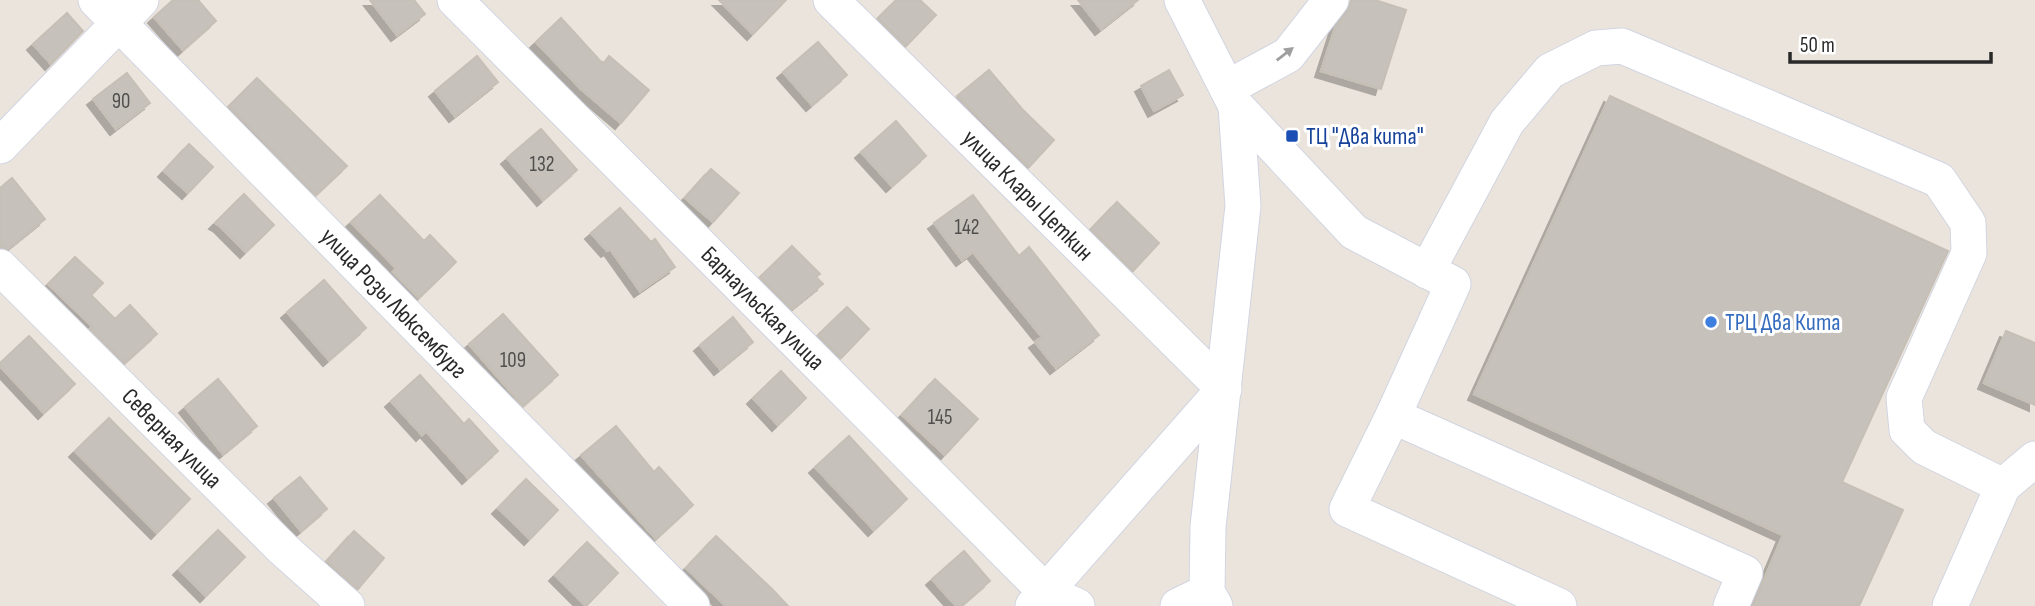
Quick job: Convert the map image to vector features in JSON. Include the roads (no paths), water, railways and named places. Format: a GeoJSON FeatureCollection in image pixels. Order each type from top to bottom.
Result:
{"type":"FeatureCollection","features":[{"type":"Feature","properties":{"kind":"street","name":"Барнаульская улица"},"geometry":{"type":"LineString","coordinates":[[456,0],[1052,601]]}},
{"type":"Feature","properties":{"kind":"street","name":"улица Клары Цеткин"},"geometry":{"type":"LineString","coordinates":[[831,0],[1224,389]]}},
{"type":"Feature","properties":{"kind":"street"},"geometry":{"type":"LineString","coordinates":[[1182,0],[1232,97],[1353,232],[1452,285],[1393,416],[1347,509],[1559,606]]}},
{"type":"Feature","properties":{"kind":"street"},"geometry":{"type":"LineString","coordinates":[[1232,97],[1288,55],[1331,0]]}},
{"type":"Feature","properties":{"kind":"street"},"geometry":{"type":"LineString","coordinates":[[0,146],[118,7]]}},
{"type":"Feature","properties":{"kind":"street","name":"улица Розы Люксембург"},"geometry":{"type":"LineString","coordinates":[[118,7],[692,606]]}},
{"type":"Feature","properties":{"kind":"street"},"geometry":{"type":"LineString","coordinates":[[1427,271],[1507,122],[1550,71],[1596,48],[1622,46],[1940,180],[1968,223],[1969,253],[1905,398],[1907,430],[1924,447],[2003,486]]}},
{"type":"Feature","properties":{"kind":"street"},"geometry":{"type":"LineString","coordinates":[[1200,601],[1243,205],[1232,97]]}},
{"type":"Feature","properties":{"kind":"street","name":"Северная улица"},"geometry":{"type":"LineString","coordinates":[[0,267],[283,549],[347,606]]}},
{"type":"Feature","properties":{"kind":"street"},"geometry":{"type":"LineString","coordinates":[[1052,601],[1224,389]]}},
{"type":"Feature","properties":{"kind":"street"},"geometry":{"type":"LineString","coordinates":[[1393,416],[1745,573],[1731,606]]}},
{"type":"Feature","properties":{"kind":"street"},"geometry":{"type":"LineString","coordinates":[[1950,606],[2003,486],[2035,459]]}},
{"type":"Feature","properties":{"kind":"place","name":"ТЦ \"Два кита\""},"geometry":{"type":"Point","coordinates":[1292,136]}},
{"type":"Feature","properties":{"kind":"place","name":"ТРЦ Два Кита"},"geometry":{"type":"Point","coordinates":[1711,322]}}]}
